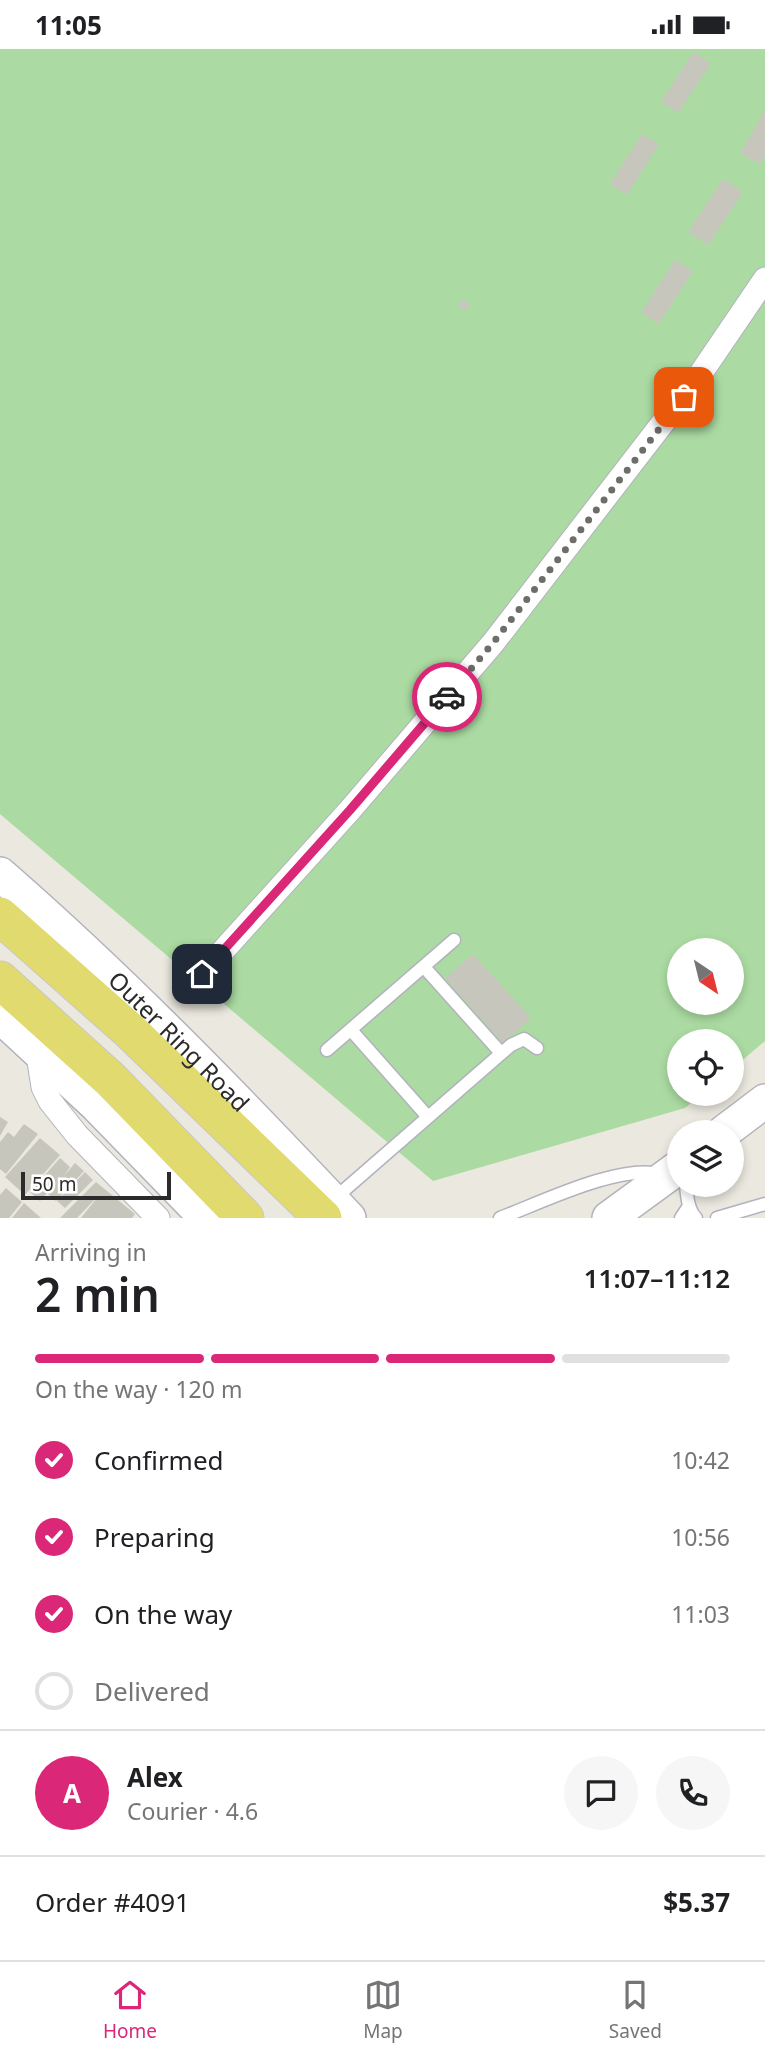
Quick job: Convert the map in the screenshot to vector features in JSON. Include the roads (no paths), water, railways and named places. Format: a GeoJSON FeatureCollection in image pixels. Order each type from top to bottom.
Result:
{"type":"FeatureCollection","features":[{"type":"Feature","properties":{"kind":"main road","name":"Outer Ring Road"},"geometry":{"type":"LineString","coordinates":[[0,874],[129,994],[292,1157],[334,1212]]}},
{"type":"Feature","properties":{"kind":"main road","name":"Outer Ring Road"},"geometry":{"type":"LineString","coordinates":[[0,916],[334,1212]]}},
{"type":"Feature","properties":{"kind":"main road"},"geometry":{"type":"LineString","coordinates":[[0,980],[111,1080],[245,1218]]}},
{"type":"Feature","properties":{"kind":"main road"},"geometry":{"type":"LineString","coordinates":[[0,1016],[96,1105],[206,1218]]}},
{"type":"Feature","properties":{"kind":"main road"},"geometry":{"type":"LineString","coordinates":[[740,1120],[765,1101]]}},
{"type":"Feature","properties":{"kind":"main road"},"geometry":{"type":"LineString","coordinates":[[609,1218],[667,1182]]}},
{"type":"Feature","properties":{"kind":"street"},"geometry":{"type":"LineString","coordinates":[[202,974],[350,810],[493,643],[699,376],[765,279]]}},
{"type":"Feature","properties":{"kind":"street"},"geometry":{"type":"LineString","coordinates":[[37,1049],[43,1087],[50,1101],[77,1135],[158,1218]]}},
{"type":"Feature","properties":{"kind":"lane"},"geometry":{"type":"LineString","coordinates":[[327,1050],[454,940]]}},
{"type":"Feature","properties":{"kind":"lane"},"geometry":{"type":"LineString","coordinates":[[424,967],[501,1053]]}},
{"type":"Feature","properties":{"kind":"lane"},"geometry":{"type":"LineString","coordinates":[[351,1030],[428,1117]]}},
{"type":"Feature","properties":{"kind":"lane"},"geometry":{"type":"LineString","coordinates":[[334,1212],[428,1117],[501,1053],[516,1041],[524,1039],[537,1048]]}},
{"type":"Feature","properties":{"kind":"lane"},"geometry":{"type":"LineString","coordinates":[[500,1218],[597,1181],[629,1173],[667,1175]]}},
{"type":"Feature","properties":{"kind":"lane"},"geometry":{"type":"LineString","coordinates":[[685,1197],[696,1218]]}},
{"type":"Feature","properties":{"kind":"lane"},"geometry":{"type":"LineString","coordinates":[[717,1218],[765,1204]]}},
{"type":"Feature","properties":{"kind":"lane"},"geometry":{"type":"LineString","coordinates":[[681,1218],[689,1206]]}}]}
